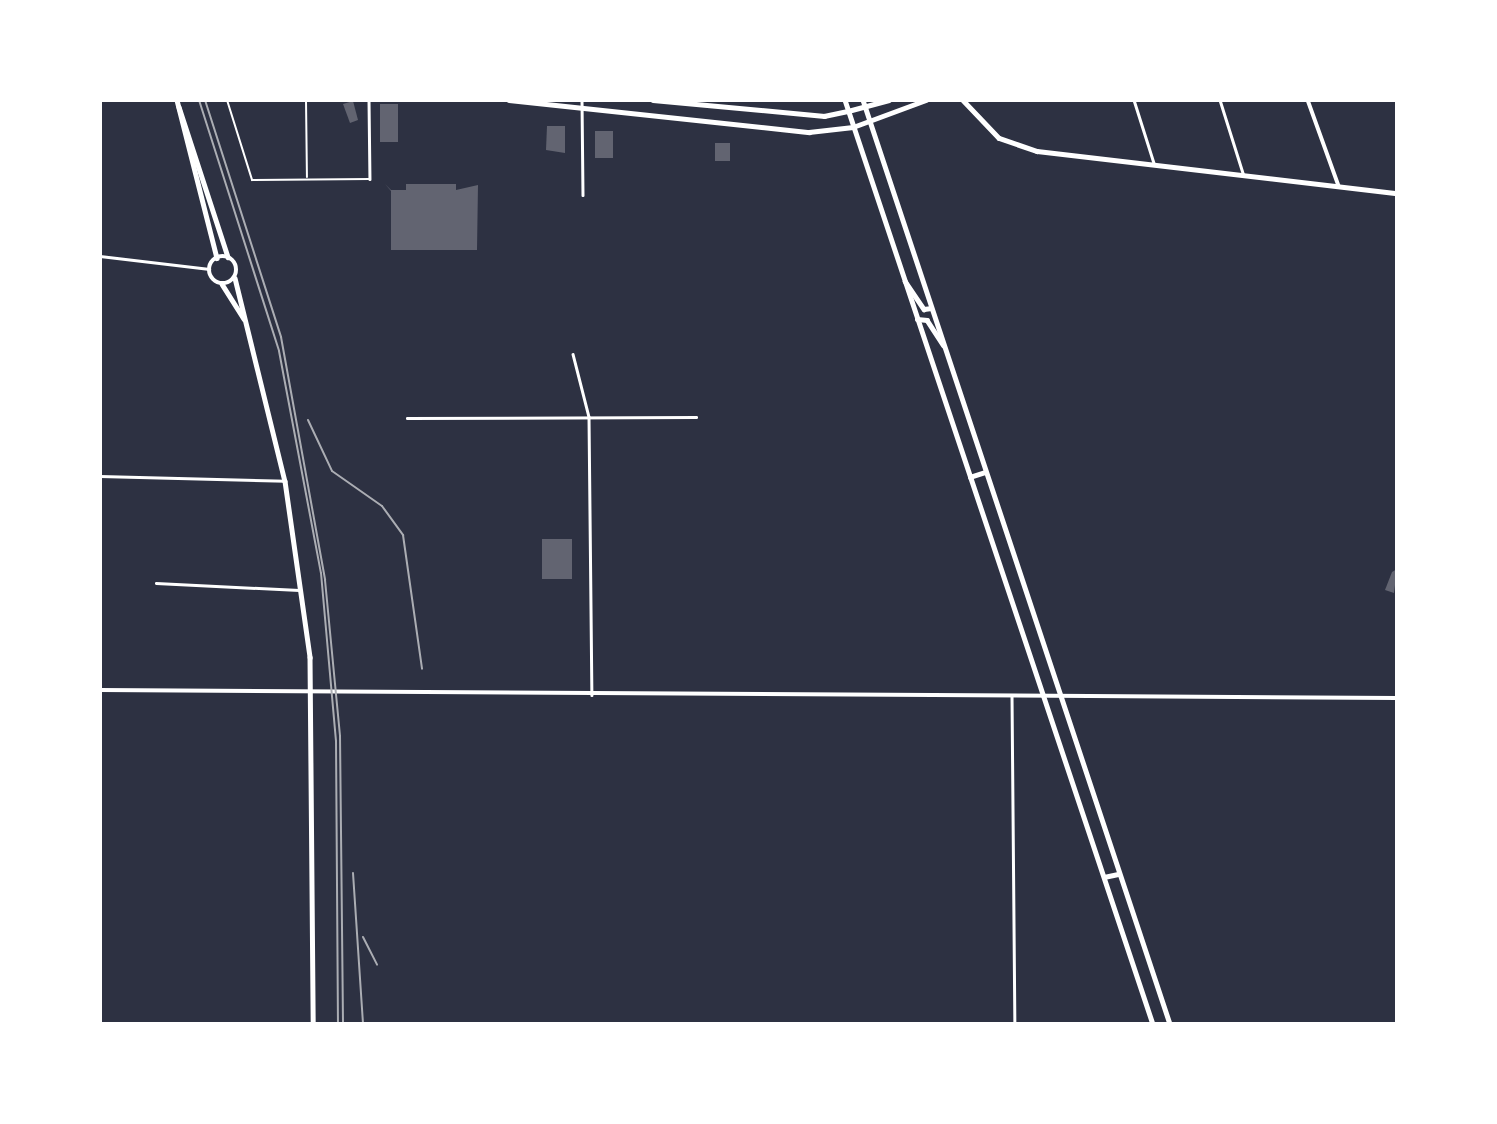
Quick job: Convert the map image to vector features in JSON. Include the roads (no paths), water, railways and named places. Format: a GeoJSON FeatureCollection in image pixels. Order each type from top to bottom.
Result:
{"type":"FeatureCollection","features":[{"type":"Feature","properties":{"kind":"main road"},"geometry":{"type":"LineString","coordinates":[[177,100],[217,258]]}},
{"type":"Feature","properties":{"kind":"main road"},"geometry":{"type":"LineString","coordinates":[[509,100],[824,133],[853,127],[926,100]]}},
{"type":"Feature","properties":{"kind":"main road"},"geometry":{"type":"LineString","coordinates":[[653,100],[824,116],[889,100]]}},
{"type":"Feature","properties":{"kind":"main road"},"geometry":{"type":"LineString","coordinates":[[845,100],[1153,1024]]}},
{"type":"Feature","properties":{"kind":"main road"},"geometry":{"type":"LineString","coordinates":[[863,100],[1058,695],[1170,1024]]}},
{"type":"Feature","properties":{"kind":"main road"},"geometry":{"type":"LineString","coordinates":[[963,100],[982,125],[1010,143],[1155,164],[1397,193]]}},
{"type":"Feature","properties":{"kind":"main road"},"geometry":{"type":"LineString","coordinates":[[179,107],[228,257],[236,266],[234,278],[285,481],[302,590],[311,692],[313,1024]]}},
{"type":"Feature","properties":{"kind":"main road"},"geometry":{"type":"LineString","coordinates":[[228,257],[217,258],[209,269],[222,284],[244,320]]}},
{"type":"Feature","properties":{"kind":"main road"},"geometry":{"type":"LineString","coordinates":[[222,284],[234,278]]}},
{"type":"Feature","properties":{"kind":"main road"},"geometry":{"type":"LineString","coordinates":[[904,281],[913,285],[924,309],[931,308]]}},
{"type":"Feature","properties":{"kind":"main road"},"geometry":{"type":"LineString","coordinates":[[917,319],[927,320],[944,346]]}},
{"type":"Feature","properties":{"kind":"main road"},"geometry":{"type":"LineString","coordinates":[[970,477],[985,472]]}},
{"type":"Feature","properties":{"kind":"main road"},"geometry":{"type":"LineString","coordinates":[[1104,877],[1118,874]]}},
{"type":"Feature","properties":{"kind":"street"},"geometry":{"type":"LineString","coordinates":[[369,100],[370,179]]}},
{"type":"Feature","properties":{"kind":"street"},"geometry":{"type":"LineString","coordinates":[[582,100],[583,195]]}},
{"type":"Feature","properties":{"kind":"street"},"geometry":{"type":"LineString","coordinates":[[1134,100],[1155,164]]}},
{"type":"Feature","properties":{"kind":"street"},"geometry":{"type":"LineString","coordinates":[[1220,100],[1244,174]]}},
{"type":"Feature","properties":{"kind":"street"},"geometry":{"type":"LineString","coordinates":[[1308,100],[1339,186]]}},
{"type":"Feature","properties":{"kind":"street"},"geometry":{"type":"LineString","coordinates":[[100,256],[209,269]]}},
{"type":"Feature","properties":{"kind":"street"},"geometry":{"type":"LineString","coordinates":[[573,354],[589,417],[592,695]]}},
{"type":"Feature","properties":{"kind":"street"},"geometry":{"type":"LineString","coordinates":[[407,418],[696,416]]}},
{"type":"Feature","properties":{"kind":"street"},"geometry":{"type":"LineString","coordinates":[[100,476],[285,481]]}},
{"type":"Feature","properties":{"kind":"street"},"geometry":{"type":"LineString","coordinates":[[156,583],[302,590]]}},
{"type":"Feature","properties":{"kind":"street"},"geometry":{"type":"LineString","coordinates":[[100,690],[1397,698]]}},
{"type":"Feature","properties":{"kind":"street"},"geometry":{"type":"LineString","coordinates":[[1012,695],[1015,1024]]}},
{"type":"Feature","properties":{"kind":"lane"},"geometry":{"type":"LineString","coordinates":[[227,100],[252,180],[370,179]]}},
{"type":"Feature","properties":{"kind":"lane"},"geometry":{"type":"LineString","coordinates":[[306,100],[307,178]]}},
{"type":"Feature","properties":{"kind":"tram line"},"geometry":{"type":"LineString","coordinates":[[199,100],[279,351],[321,573],[336,741],[338,1024]]}},
{"type":"Feature","properties":{"kind":"railway"},"geometry":{"type":"LineString","coordinates":[[205,100],[281,337],[325,580],[340,736],[343,1024]]}},
{"type":"Feature","properties":{"kind":"railway"},"geometry":{"type":"LineString","coordinates":[[308,420],[332,471],[382,506],[403,535],[422,669]]}},
{"type":"Feature","properties":{"kind":"railway"},"geometry":{"type":"LineString","coordinates":[[353,873],[363,1024]]}},
{"type":"Feature","properties":{"kind":"railway"},"geometry":{"type":"LineString","coordinates":[[363,937],[377,965]]}}]}
